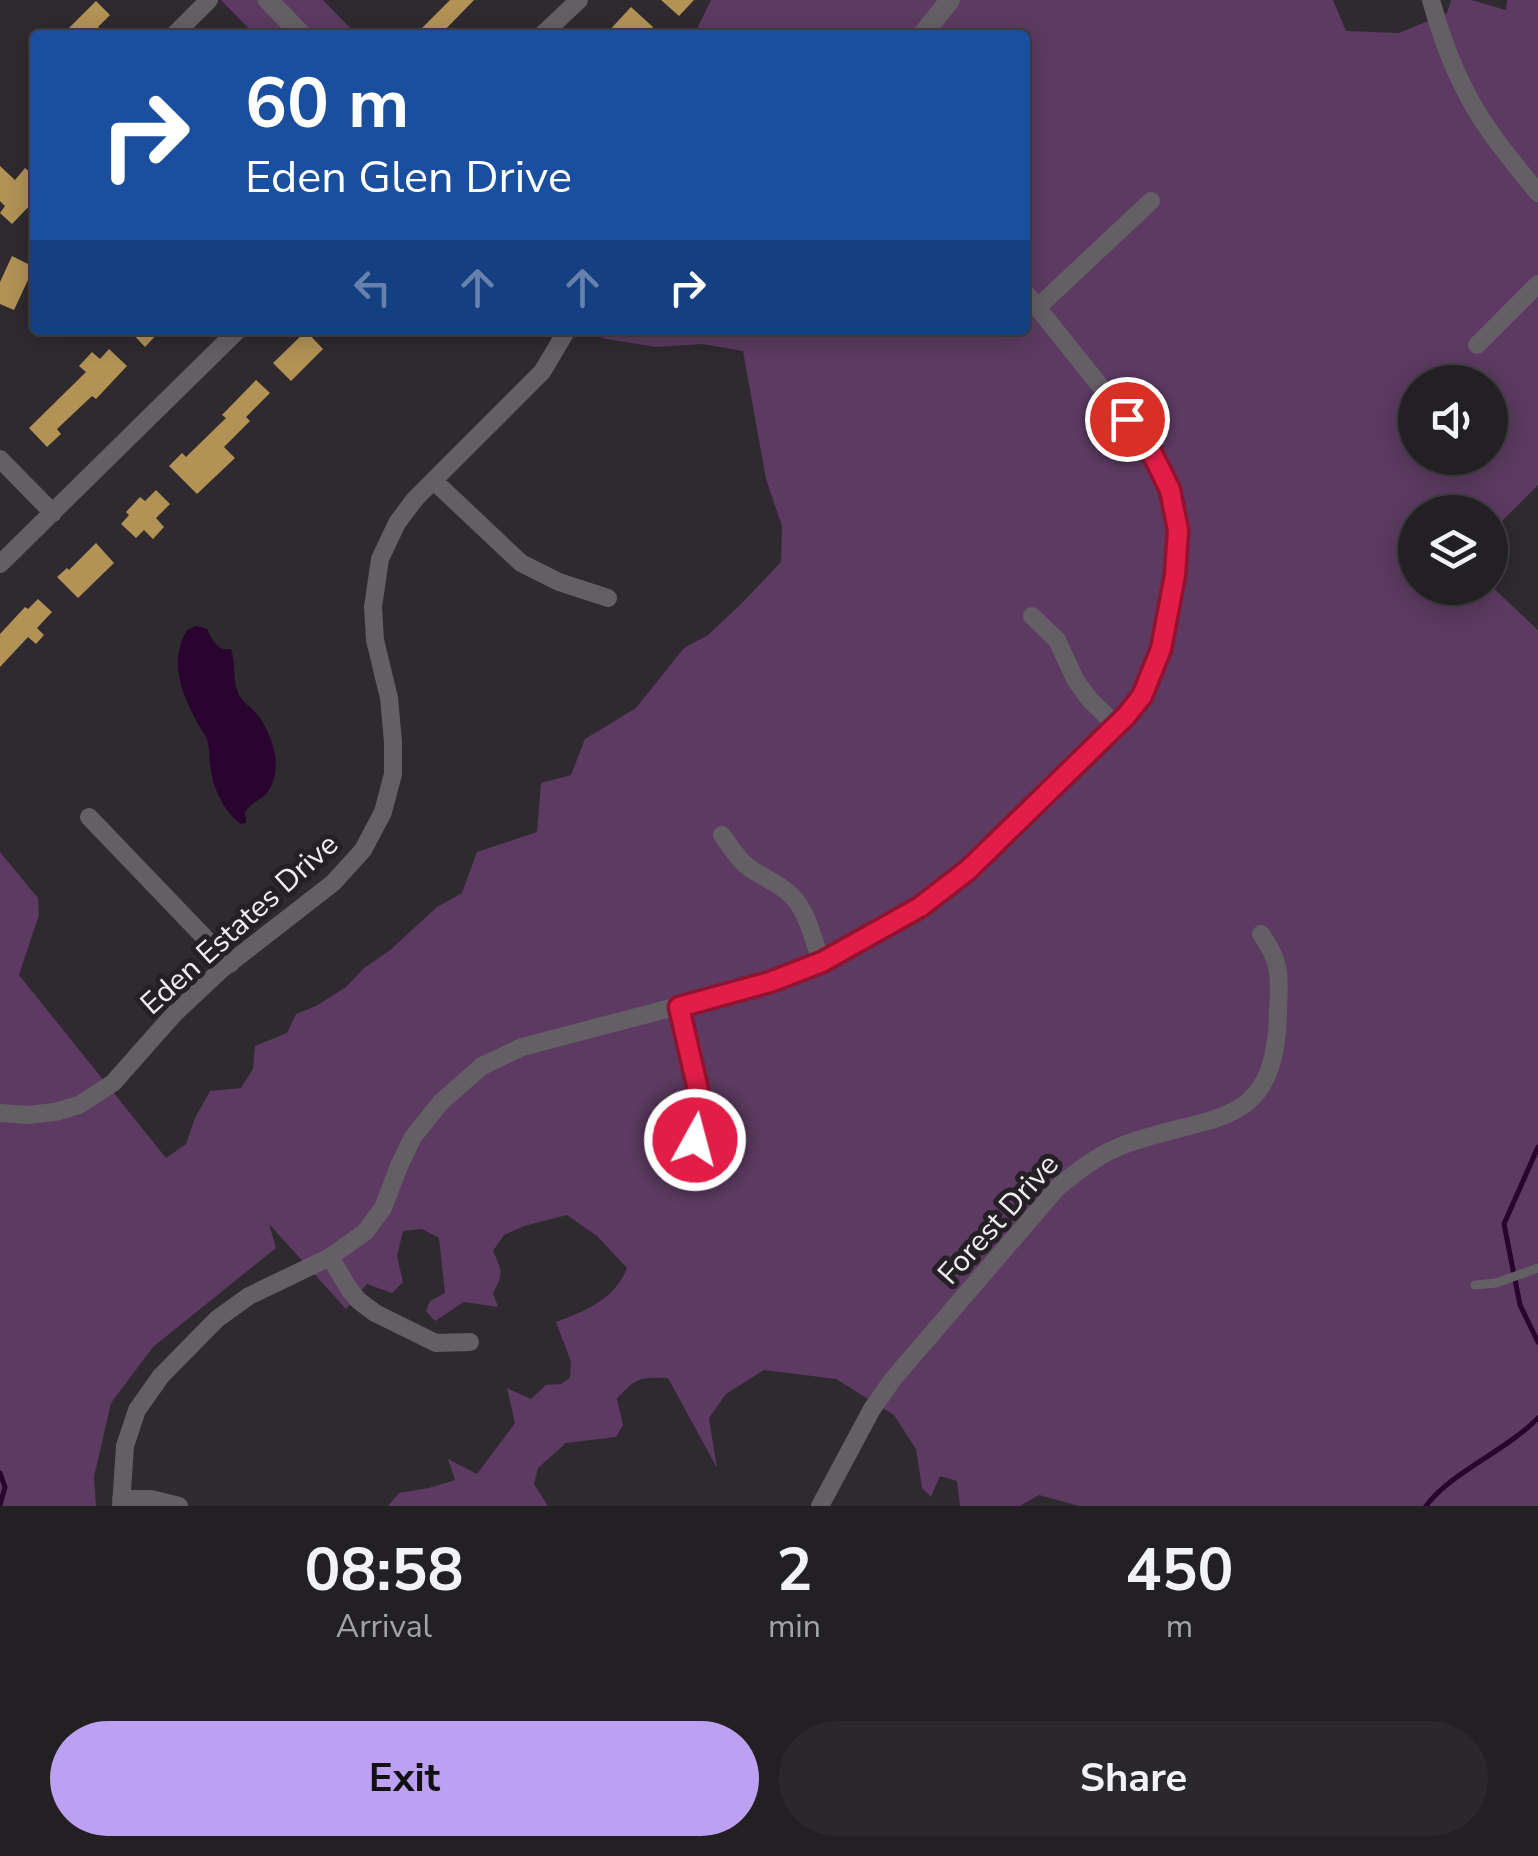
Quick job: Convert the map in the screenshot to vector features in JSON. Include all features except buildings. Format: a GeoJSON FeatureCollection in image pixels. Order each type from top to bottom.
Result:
{"type":"FeatureCollection","features":[{"type":"Feature","properties":{"kind":"street"},"geometry":{"type":"LineString","coordinates":[[179,30],[209,0]]}},
{"type":"Feature","properties":{"kind":"street"},"geometry":{"type":"LineString","coordinates":[[268,0],[297,30]]}},
{"type":"Feature","properties":{"kind":"street"},"geometry":{"type":"LineString","coordinates":[[547,30],[578,0]]}},
{"type":"Feature","properties":{"kind":"street"},"geometry":{"type":"LineString","coordinates":[[926,30],[950,0]]}},
{"type":"Feature","properties":{"kind":"street"},"geometry":{"type":"LineString","coordinates":[[1430,0],[1441,36],[1468,96],[1499,145],[1538,193]]}},
{"type":"Feature","properties":{"kind":"street"},"geometry":{"type":"LineString","coordinates":[[1038,306],[1151,201]]}},
{"type":"Feature","properties":{"kind":"street"},"geometry":{"type":"LineString","coordinates":[[1477,345],[1538,284]]}},
{"type":"Feature","properties":{"kind":"street"},"geometry":{"type":"LineString","coordinates":[[180,1506],[151,1499],[122,1503],[125,1446],[138,1410],[160,1376],[217,1319],[249,1296],[330,1257],[365,1232],[383,1208],[413,1137],[441,1102],[482,1066],[522,1047],[770,982],[822,962],[920,907],[968,870],[1142,696],[1161,649],[1175,575],[1178,530],[1170,490],[1149,447],[1030,297]]}},
{"type":"Feature","properties":{"kind":"street"},"geometry":{"type":"LineString","coordinates":[[0,564],[233,335]]}},
{"type":"Feature","properties":{"kind":"street","name":"Eden Estates Drive"},"geometry":{"type":"LineString","coordinates":[[0,1112],[55,1112],[79,1105],[113,1083],[174,1014],[332,883],[363,850],[383,812],[393,774],[389,698],[375,640],[372,607],[380,559],[389,536],[416,499],[542,372],[564,335]]}},
{"type":"Feature","properties":{"kind":"street"},"geometry":{"type":"LineString","coordinates":[[0,459],[52,514]]}},
{"type":"Feature","properties":{"kind":"street"},"geometry":{"type":"LineString","coordinates":[[434,482],[521,563],[559,582],[608,598]]}},
{"type":"Feature","properties":{"kind":"street"},"geometry":{"type":"LineString","coordinates":[[1032,616],[1057,640],[1076,681],[1116,726]]}},
{"type":"Feature","properties":{"kind":"street"},"geometry":{"type":"LineString","coordinates":[[88,817],[230,964]]}},
{"type":"Feature","properties":{"kind":"street"},"geometry":{"type":"LineString","coordinates":[[722,835],[742,862],[777,883],[798,903],[822,962]]}},
{"type":"Feature","properties":{"kind":"street","name":"Forest Drive"},"geometry":{"type":"LineString","coordinates":[[820,1506],[872,1409],[893,1379],[1058,1187],[1090,1162],[1128,1143],[1216,1120],[1259,1090],[1274,1058],[1280,969],[1261,934]]}},
{"type":"Feature","properties":{"kind":"street"},"geometry":{"type":"LineString","coordinates":[[679,1007],[704,1116],[695,1140]]}},
{"type":"Feature","properties":{"kind":"street"},"geometry":{"type":"LineString","coordinates":[[330,1257],[358,1300],[375,1313],[436,1343],[470,1342]]}},
{"type":"Feature","properties":{"kind":"lane"},"geometry":{"type":"LineString","coordinates":[[1475,1285],[1496,1283],[1538,1268]]}},
{"type":"Feature","properties":{"kind":"shaded area"},"geometry":{"type":"Polygon","coordinates":[[[221,0],[323,0],[352,30],[250,30],[221,0]]]}},
{"type":"Feature","properties":{"kind":"shaded area"},"geometry":{"type":"Polygon","coordinates":[[[711,0],[1333,0],[1346,31],[1399,33],[1447,13],[1451,0],[1471,0],[1506,10],[1507,0],[1538,0],[1538,485],[1508,515],[1508,495],[1398,495],[1398,605],[1508,605],[1508,602],[1538,630],[1538,1506],[1079,1506],[1039,1495],[1020,1506],[960,1506],[957,1481],[940,1476],[931,1497],[922,1488],[916,1449],[894,1415],[836,1379],[764,1370],[726,1394],[709,1418],[717,1468],[668,1378],[645,1378],[634,1382],[617,1399],[623,1425],[616,1437],[566,1443],[538,1468],[534,1484],[548,1506],[388,1506],[399,1493],[455,1480],[448,1459],[477,1474],[515,1423],[507,1388],[531,1399],[546,1385],[561,1384],[570,1378],[571,1362],[556,1322],[607,1296],[627,1268],[597,1236],[567,1215],[504,1235],[493,1251],[501,1272],[493,1293],[498,1307],[464,1302],[435,1321],[426,1311],[430,1301],[445,1293],[439,1238],[422,1229],[403,1231],[397,1256],[403,1282],[392,1293],[367,1284],[346,1309],[269,1224],[276,1248],[153,1347],[111,1403],[94,1477],[96,1506],[0,1506],[0,852],[38,898],[39,915],[19,975],[166,1158],[186,1144],[210,1091],[241,1088],[253,1069],[255,1046],[287,1033],[296,1014],[346,987],[437,907],[462,893],[477,852],[537,832],[541,783],[571,775],[585,739],[636,708],[684,648],[708,635],[781,562],[782,526],[766,479],[743,351],[703,344],[656,347],[596,335],[1030,335],[1030,30],[696,30],[711,0]]]}},
{"type":"Feature","properties":{"kind":"shaded area"},"geometry":{"type":"Polygon","coordinates":[[[196,626],[207,629],[219,647],[231,649],[239,695],[260,718],[273,745],[273,783],[245,812],[246,823],[235,819],[218,793],[207,739],[187,702],[180,679],[181,643],[187,630],[196,626]]]}},
{"type":"Feature","properties":{"kind":"waterway"},"geometry":{"type":"LineString","coordinates":[[1538,1147],[1504,1224],[1520,1305],[1538,1342]]}},
{"type":"Feature","properties":{"kind":"waterway"},"geometry":{"type":"LineString","coordinates":[[1426,1506],[1450,1483],[1538,1418]]}},
{"type":"Feature","properties":{"kind":"waterway"},"geometry":{"type":"LineString","coordinates":[[0,1473],[5,1487],[0,1505]]}},
{"type":"Feature","properties":{"kind":"route"},"geometry":{"type":"LineString","coordinates":[[695,1140],[704,1116],[702,1096],[679,1007],[770,982],[822,962],[920,907],[968,870],[1142,696],[1161,649],[1175,575],[1178,530],[1170,490],[1149,447],[1127,419]]}}]}
